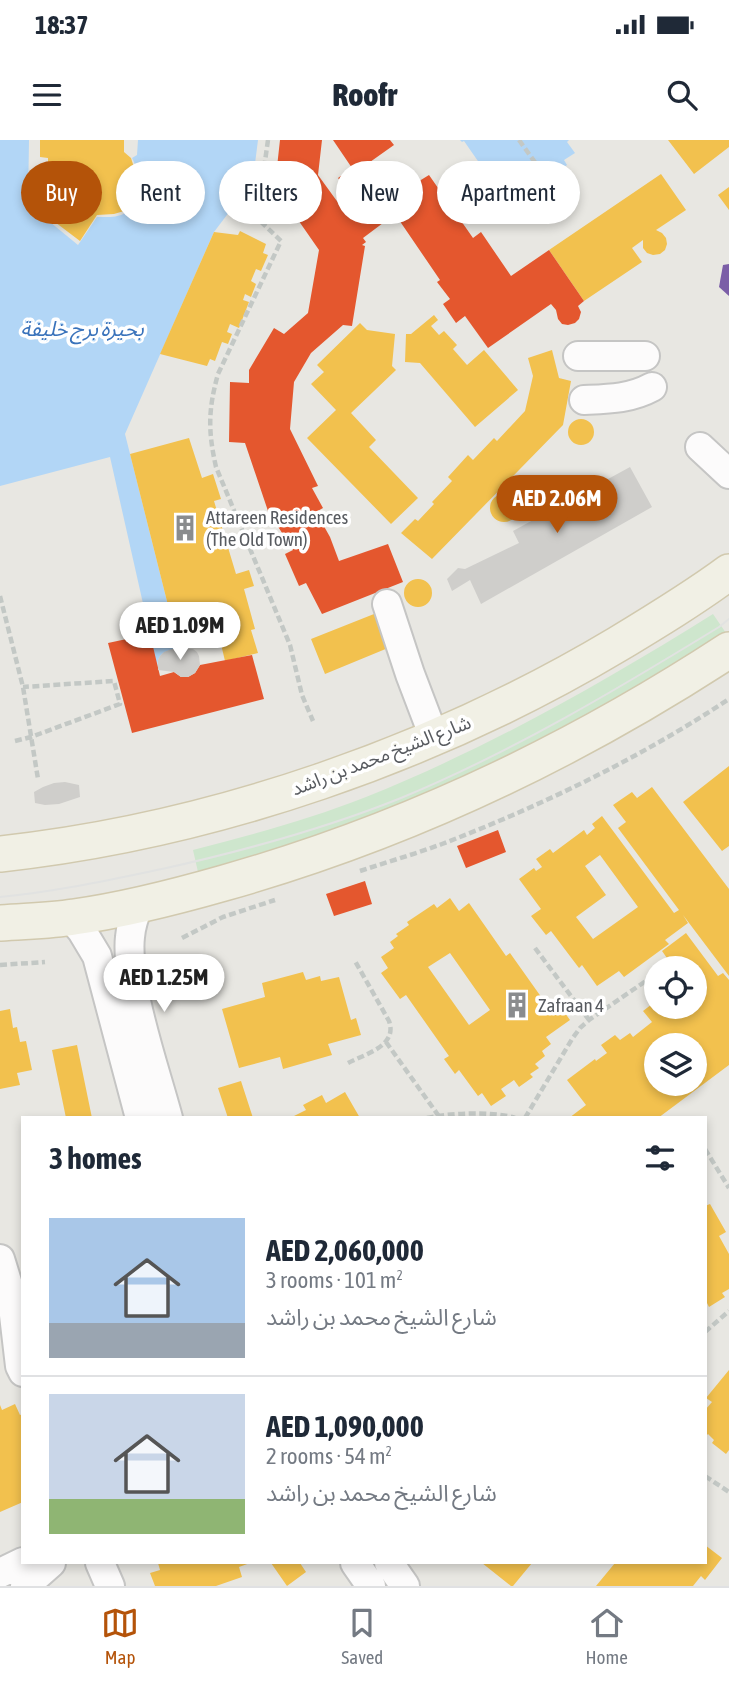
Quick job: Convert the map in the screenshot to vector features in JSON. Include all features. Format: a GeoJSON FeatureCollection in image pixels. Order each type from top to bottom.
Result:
{"type":"FeatureCollection","features":[{"type":"Feature","properties":{"kind":"main road","name":"شارع الشيخ محمد بن راشد"},"geometry":{"type":"LineString","coordinates":[[0,854],[107,839],[220,812],[276,796],[411,748],[543,686],[657,620],[729,572]]}},
{"type":"Feature","properties":{"kind":"main road"},"geometry":{"type":"LineString","coordinates":[[0,923],[71,918],[139,905],[316,855],[408,820],[543,759],[672,687],[729,650]]}},
{"type":"Feature","properties":{"kind":"street"},"geometry":{"type":"LineString","coordinates":[[578,356],[645,356]]}},
{"type":"Feature","properties":{"kind":"street"},"geometry":{"type":"LineString","coordinates":[[584,400],[625,397],[652,387]]}},
{"type":"Feature","properties":{"kind":"street"},"geometry":{"type":"LineString","coordinates":[[700,447],[729,474]]}},
{"type":"Feature","properties":{"kind":"street"},"geometry":{"type":"LineString","coordinates":[[387,604],[434,737]]}},
{"type":"Feature","properties":{"kind":"street"},"geometry":{"type":"LineString","coordinates":[[139,905],[132,921],[130,936],[131,972],[139,1016],[168,1116]]}},
{"type":"Feature","properties":{"kind":"street"},"geometry":{"type":"LineString","coordinates":[[71,918],[97,956],[139,1116]]}},
{"type":"Feature","properties":{"kind":"street"},"geometry":{"type":"LineString","coordinates":[[0,1259],[12,1298],[21,1368]]}},
{"type":"Feature","properties":{"kind":"street"},"geometry":{"type":"LineString","coordinates":[[0,1573],[21,1563]]}},
{"type":"Feature","properties":{"kind":"street"},"geometry":{"type":"LineString","coordinates":[[25,1586],[50,1564]]}},
{"type":"Feature","properties":{"kind":"street"},"geometry":{"type":"LineString","coordinates":[[100,1564],[110,1586]]}},
{"type":"Feature","properties":{"kind":"street"},"geometry":{"type":"LineString","coordinates":[[356,1564],[371,1586]]}},
{"type":"Feature","properties":{"kind":"street"},"geometry":{"type":"LineString","coordinates":[[390,1564],[405,1586]]}},
{"type":"Feature","properties":{"kind":"path"},"geometry":{"type":"LineString","coordinates":[[268,140],[257,218],[281,241],[218,374],[211,397],[209,421],[216,467],[290,645],[302,695],[313,721]]}},
{"type":"Feature","properties":{"kind":"path"},"geometry":{"type":"LineString","coordinates":[[519,140],[534,161]]}},
{"type":"Feature","properties":{"kind":"path"},"geometry":{"type":"LineString","coordinates":[[0,596],[23,687],[38,779]]}},
{"type":"Feature","properties":{"kind":"path"},"geometry":{"type":"LineString","coordinates":[[15,741],[120,704],[114,681],[23,687]]}},
{"type":"Feature","properties":{"kind":"path"},"geometry":{"type":"LineString","coordinates":[[535,948],[589,1020]]}},
{"type":"Feature","properties":{"kind":"path"},"geometry":{"type":"LineString","coordinates":[[348,1063],[386,1042],[391,1032],[389,1021],[355,961]]}},
{"type":"Feature","properties":{"kind":"path"},"geometry":{"type":"LineString","coordinates":[[0,965],[45,962]]}},
{"type":"Feature","properties":{"kind":"path"},"geometry":{"type":"LineString","coordinates":[[526,1116],[580,1028],[644,982]]}},
{"type":"Feature","properties":{"kind":"path"},"geometry":{"type":"LineString","coordinates":[[386,1042],[438,1115]]}},
{"type":"Feature","properties":{"kind":"path"},"geometry":{"type":"LineString","coordinates":[[434,1116],[505,1116]]}},
{"type":"Feature","properties":{"kind":"path"},"geometry":{"type":"LineString","coordinates":[[707,1152],[729,1188]]}},
{"type":"Feature","properties":{"kind":"path"},"geometry":{"type":"LineString","coordinates":[[707,1330],[729,1311]]}},
{"type":"Feature","properties":{"kind":"path"},"geometry":{"type":"LineString","coordinates":[[707,1477],[729,1492]]}},
{"type":"Feature","properties":{"kind":"green space"},"geometry":{"type":"Polygon","coordinates":[[[713,614],[728,636],[632,693],[451,786],[273,853],[198,872],[193,850],[324,812],[456,758],[629,665],[713,614]]]}},
{"type":"Feature","properties":{"kind":"water","name":"بحيرة برج خليفة"},"geometry":{"type":"Polygon","coordinates":[[[0,140],[29,140],[29,161],[21,161],[21,224],[52,224],[78,245],[92,224],[102,224],[102,217],[116,216],[116,224],[205,224],[205,161],[133,161],[132,158],[137,155],[138,140],[258,140],[255,161],[219,161],[220,224],[214,232],[125,434],[179,649],[162,654],[158,660],[158,670],[110,457],[0,486],[0,140]]]}},
{"type":"Feature","properties":{"kind":"water"},"geometry":{"type":"Polygon","coordinates":[[[460,140],[569,140],[567,142],[575,153],[565,161],[478,161],[464,141],[460,140]]]}},
{"type":"Feature","properties":{"kind":"building: Homes"},"geometry":{"type":"Polygon","coordinates":[[[40,140],[124,140],[124,152],[132,161],[116,161],[116,213],[102,215],[102,161],[48,161],[48,158],[40,157],[40,140]]]}},
{"type":"Feature","properties":{"kind":"building: Homes"},"geometry":{"type":"Polygon","coordinates":[[[668,140],[729,140],[729,147],[694,174],[668,140]]]}},
{"type":"Feature","properties":{"kind":"building: Homes"},"geometry":{"type":"Polygon","coordinates":[[[661,174],[686,210],[656,230],[666,238],[665,250],[660,254],[647,253],[643,248],[643,240],[632,248],[642,262],[584,301],[549,250],[661,174]]]}},
{"type":"Feature","properties":{"kind":"building: Homes"},"geometry":{"type":"Polygon","coordinates":[[[729,187],[729,210],[718,195],[729,187]]]}},
{"type":"Feature","properties":{"kind":"building: Homes"},"geometry":{"type":"Polygon","coordinates":[[[58,224],[91,224],[80,241],[58,224]]]}},
{"type":"Feature","properties":{"kind":"building: Homes"},"geometry":{"type":"Polygon","coordinates":[[[240,231],[266,244],[263,253],[268,255],[261,271],[256,269],[251,281],[256,284],[251,297],[245,294],[243,300],[249,302],[239,328],[230,324],[227,332],[232,334],[228,344],[222,342],[215,361],[210,359],[207,366],[160,354],[214,232],[238,235],[240,231]]]}},
{"type":"Feature","properties":{"kind":"building: Homes"},"geometry":{"type":"Polygon","coordinates":[[[434,315],[438,320],[431,326],[439,335],[444,331],[457,345],[453,349],[467,365],[484,350],[518,390],[475,427],[420,363],[405,362],[406,334],[411,334],[434,315]]]}},
{"type":"Feature","properties":{"kind":"building: Homes"},"geometry":{"type":"Polygon","coordinates":[[[360,323],[367,330],[395,334],[392,366],[396,370],[351,413],[376,440],[369,447],[418,498],[391,524],[307,438],[336,410],[311,384],[324,372],[317,365],[360,323]]]}},
{"type":"Feature","properties":{"kind":"building: Homes"},"geometry":{"type":"Polygon","coordinates":[[[552,350],[559,378],[571,381],[563,425],[432,559],[401,533],[415,519],[418,521],[434,504],[432,502],[452,481],[448,477],[468,455],[473,460],[494,438],[497,441],[525,411],[533,376],[528,358],[552,350]]]}},
{"type":"Feature","properties":{"kind":"building: Homes"},"geometry":{"type":"Polygon","coordinates":[[[581,419],[591,422],[594,432],[591,442],[581,445],[571,442],[568,432],[571,422],[581,419]]]}},
{"type":"Feature","properties":{"kind":"building: Homes","name":"Attareen Residences (The Old Town)"},"geometry":{"type":"Polygon","coordinates":[[[189,438],[202,478],[213,474],[221,499],[214,501],[236,574],[249,570],[254,586],[244,589],[255,629],[251,630],[258,653],[225,661],[220,640],[179,649],[130,454],[189,438]]]}},
{"type":"Feature","properties":{"kind":"building: Homes"},"geometry":{"type":"Polygon","coordinates":[[[504,494],[514,498],[518,508],[514,518],[504,522],[494,518],[490,508],[494,498],[504,494]]]}},
{"type":"Feature","properties":{"kind":"building: Homes"},"geometry":{"type":"Polygon","coordinates":[[[418,579],[428,583],[432,593],[428,603],[418,607],[408,603],[404,593],[408,583],[418,579]]]}},
{"type":"Feature","properties":{"kind":"building: Homes"},"geometry":{"type":"Polygon","coordinates":[[[374,614],[388,648],[325,674],[311,639],[374,614]]]}},
{"type":"Feature","properties":{"kind":"building: Homes"},"geometry":{"type":"Polygon","coordinates":[[[729,766],[729,846],[722,851],[683,802],[729,766]]]}},
{"type":"Feature","properties":{"kind":"building: Homes"},"geometry":{"type":"Polygon","coordinates":[[[652,787],[729,889],[729,976],[683,915],[688,923],[665,940],[669,944],[653,956],[644,956],[644,962],[624,977],[619,971],[597,986],[582,965],[579,968],[551,931],[546,935],[531,916],[541,909],[519,879],[534,868],[536,871],[542,867],[536,859],[550,849],[553,853],[584,830],[587,835],[595,828],[592,824],[602,816],[674,913],[679,910],[618,828],[626,822],[613,805],[632,792],[637,798],[652,787]],[[600,855],[585,866],[606,895],[576,917],[593,939],[638,907],[600,855]]]}},
{"type":"Feature","properties":{"kind":"building: Homes","name":"Zafraan 4"},"geometry":{"type":"Polygon","coordinates":[[[450,898],[459,911],[469,903],[506,956],[510,953],[549,1008],[557,1002],[570,1020],[546,1037],[551,1044],[542,1051],[545,1056],[535,1064],[539,1068],[530,1074],[533,1077],[519,1087],[514,1080],[501,1089],[506,1096],[491,1106],[482,1093],[478,1096],[459,1070],[455,1074],[444,1059],[449,1056],[406,995],[400,999],[381,973],[388,968],[381,957],[394,948],[390,942],[398,936],[396,934],[409,925],[407,922],[434,904],[437,908],[450,898]],[[450,953],[428,967],[469,1025],[490,1010],[450,953]]]}},
{"type":"Feature","properties":{"kind":"building: Homes"},"geometry":{"type":"Polygon","coordinates":[[[686,933],[703,956],[666,956],[662,951],[686,933]]]}},
{"type":"Feature","properties":{"kind":"building: Homes"},"geometry":{"type":"Polygon","coordinates":[[[707,961],[718,976],[723,973],[729,980],[729,1065],[707,1081],[707,1033],[644,1033],[644,1096],[687,1096],[661,1116],[572,1116],[586,1105],[567,1080],[607,1053],[601,1045],[615,1035],[620,1040],[630,1033],[633,1037],[652,1022],[650,1019],[707,1019],[707,961]]]}},
{"type":"Feature","properties":{"kind":"building: Homes"},"geometry":{"type":"Polygon","coordinates":[[[303,972],[306,980],[320,976],[321,981],[339,977],[351,1020],[356,1018],[361,1035],[328,1044],[332,1055],[283,1069],[280,1057],[239,1068],[222,1009],[265,997],[262,983],[303,972]]]}},
{"type":"Feature","properties":{"kind":"building: Homes"},"geometry":{"type":"Polygon","coordinates":[[[10,1009],[13,1028],[17,1027],[20,1042],[26,1041],[32,1070],[17,1073],[20,1085],[0,1089],[0,1011],[10,1009]]]}},
{"type":"Feature","properties":{"kind":"building: Homes"},"geometry":{"type":"Polygon","coordinates":[[[77,1045],[92,1116],[66,1116],[52,1050],[77,1045]]]}},
{"type":"Feature","properties":{"kind":"building: Homes"},"geometry":{"type":"Polygon","coordinates":[[[241,1081],[252,1116],[227,1116],[218,1088],[241,1081]]]}},
{"type":"Feature","properties":{"kind":"building: Homes"},"geometry":{"type":"Polygon","coordinates":[[[345,1092],[359,1116],[294,1116],[306,1110],[303,1105],[322,1095],[326,1103],[345,1092]]]}},
{"type":"Feature","properties":{"kind":"building: Homes"},"geometry":{"type":"Polygon","coordinates":[[[710,1204],[726,1232],[719,1236],[729,1254],[729,1289],[722,1293],[725,1297],[709,1307],[707,1303],[707,1205],[710,1204]]]}},
{"type":"Feature","properties":{"kind":"building: Homes"},"geometry":{"type":"Polygon","coordinates":[[[729,1370],[729,1450],[726,1454],[712,1443],[714,1440],[707,1435],[707,1408],[712,1402],[707,1397],[729,1370]]]}},
{"type":"Feature","properties":{"kind":"building: Homes"},"geometry":{"type":"Polygon","coordinates":[[[15,1404],[21,1415],[21,1503],[0,1512],[0,1405],[2,1410],[15,1404]]]}},
{"type":"Feature","properties":{"kind":"building: Homes"},"geometry":{"type":"Polygon","coordinates":[[[707,1547],[722,1558],[705,1580],[701,1576],[693,1586],[596,1586],[614,1564],[707,1564],[707,1547]]]}},
{"type":"Feature","properties":{"kind":"building: Homes"},"geometry":{"type":"Polygon","coordinates":[[[158,1564],[247,1564],[239,1567],[242,1577],[216,1586],[155,1586],[150,1573],[160,1570],[158,1564]]]}},
{"type":"Feature","properties":{"kind":"building: Homes"},"geometry":{"type":"Polygon","coordinates":[[[272,1564],[301,1564],[306,1572],[287,1586],[272,1564]]]}},
{"type":"Feature","properties":{"kind":"building: Homes"},"geometry":{"type":"Polygon","coordinates":[[[483,1564],[531,1564],[511,1586],[483,1564]]]}},
{"type":"Feature","properties":{"kind":"building: Shops"},"geometry":{"type":"Polygon","coordinates":[[[280,140],[322,140],[320,161],[278,161],[280,140]]]}},
{"type":"Feature","properties":{"kind":"building: Shops"},"geometry":{"type":"Polygon","coordinates":[[[333,140],[390,140],[394,145],[371,161],[347,161],[333,140]]]}},
{"type":"Feature","properties":{"kind":"building: Shops"},"geometry":{"type":"Polygon","coordinates":[[[429,175],[437,186],[437,224],[463,224],[473,238],[481,232],[511,276],[549,250],[584,301],[578,306],[581,312],[575,323],[562,324],[551,304],[488,348],[465,316],[456,323],[443,304],[450,299],[437,282],[440,280],[402,224],[423,224],[423,179],[429,175]]]}},
{"type":"Feature","properties":{"kind":"building: Shops"},"geometry":{"type":"Polygon","coordinates":[[[322,181],[336,200],[336,224],[382,224],[363,238],[366,242],[362,245],[365,246],[352,326],[343,325],[311,353],[294,382],[290,429],[318,486],[312,488],[323,508],[316,512],[339,561],[388,544],[403,582],[322,614],[306,583],[299,586],[285,554],[293,550],[268,511],[245,443],[229,442],[230,382],[249,383],[249,370],[274,328],[284,334],[308,313],[319,250],[301,224],[322,224],[322,181]]]}},
{"type":"Feature","properties":{"kind":"building: Shops"},"geometry":{"type":"Polygon","coordinates":[[[150,634],[160,676],[174,672],[181,677],[188,677],[195,673],[200,665],[252,655],[264,699],[132,733],[108,643],[150,634]]]}},
{"type":"Feature","properties":{"kind":"building: Shops"},"geometry":{"type":"Polygon","coordinates":[[[498,830],[506,852],[466,868],[457,846],[498,830]]]}},
{"type":"Feature","properties":{"kind":"building: Shops"},"geometry":{"type":"Polygon","coordinates":[[[365,881],[372,904],[334,916],[326,894],[365,881]]]}},
{"type":"Feature","properties":{"kind":"building: Offices"},"geometry":{"type":"Polygon","coordinates":[[[729,264],[729,296],[719,287],[723,265],[729,264]]]}},
{"type":"Feature","properties":{"kind":"building: Other"},"geometry":{"type":"Polygon","coordinates":[[[630,467],[652,507],[481,604],[470,580],[452,591],[447,579],[458,568],[465,569],[519,543],[513,531],[630,467]]]}},
{"type":"Feature","properties":{"kind":"building: Other"},"geometry":{"type":"Polygon","coordinates":[[[172,649],[193,649],[197,652],[200,665],[195,673],[181,677],[174,672],[158,670],[160,656],[172,649]]]}},
{"type":"Feature","properties":{"kind":"building: Other"},"geometry":{"type":"Polygon","coordinates":[[[54,783],[79,785],[80,797],[59,804],[35,803],[34,792],[54,783]]]}},
{"type":"Feature","properties":{"kind":"tram line"},"geometry":{"type":"LineString","coordinates":[[0,897],[162,869],[253,847],[343,820],[401,798],[483,761],[563,719],[729,619]]}},
{"type":"Feature","properties":{"kind":"place","name":"Attareen Residences (The Old Town)"},"geometry":{"type":"Point","coordinates":[185,528]}},
{"type":"Feature","properties":{"kind":"place","name":"Zafraan 4"},"geometry":{"type":"Point","coordinates":[517,1005]}}]}
